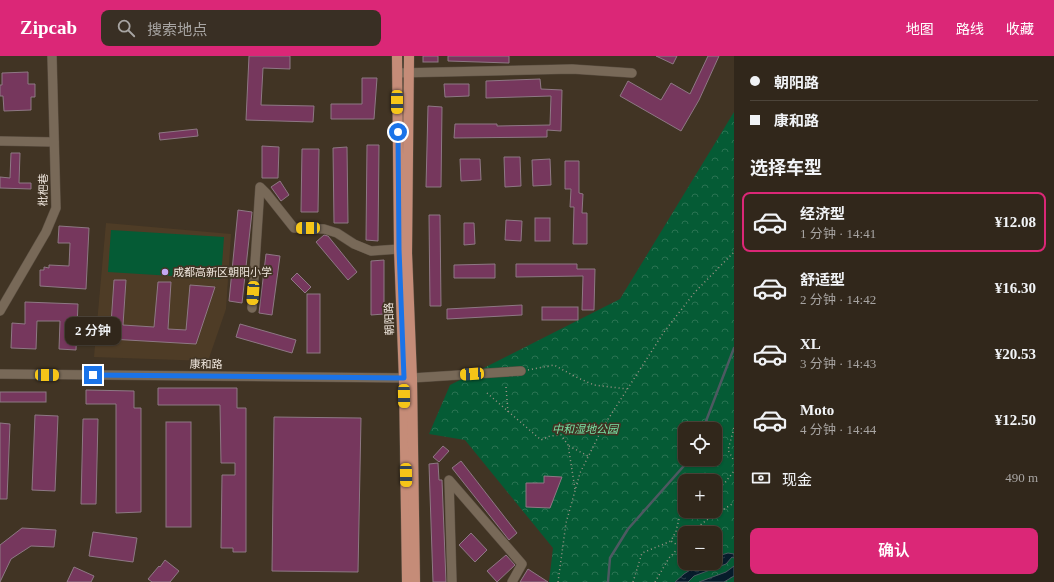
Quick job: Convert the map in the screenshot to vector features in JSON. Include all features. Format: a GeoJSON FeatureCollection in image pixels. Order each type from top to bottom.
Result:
{"type":"FeatureCollection","features":[{"type":"Feature","properties":{"kind":"main road","name":"朝阳路"},"geometry":{"type":"LineString","coordinates":[[397,56],[399,249],[408,378],[416,582]]}},
{"type":"Feature","properties":{"kind":"main road","name":"朝阳路"},"geometry":{"type":"LineString","coordinates":[[407,582],[407,253],[409,56]]}},
{"type":"Feature","properties":{"kind":"street","name":"枇杷巷"},"geometry":{"type":"LineString","coordinates":[[0,311],[46,232],[56,208],[52,56]]}},
{"type":"Feature","properties":{"kind":"street"},"geometry":{"type":"LineString","coordinates":[[397,73],[572,69],[632,73]]}},
{"type":"Feature","properties":{"kind":"street"},"geometry":{"type":"LineString","coordinates":[[0,141],[54,142]]}},
{"type":"Feature","properties":{"kind":"street"},"geometry":{"type":"LineString","coordinates":[[252,308],[260,187],[268,194],[294,228],[324,229],[337,233],[354,244],[371,251],[399,249]]}},
{"type":"Feature","properties":{"kind":"street","name":"康和路"},"geometry":{"type":"LineString","coordinates":[[0,374],[408,378],[520,371]]}},
{"type":"Feature","properties":{"kind":"street"},"geometry":{"type":"LineString","coordinates":[[452,582],[449,480],[522,564],[512,582]]}},
{"type":"Feature","properties":{"kind":"path"},"geometry":{"type":"LineString","coordinates":[[558,582],[566,523],[575,489],[580,473],[603,427],[664,332],[695,292],[734,252]]}},
{"type":"Feature","properties":{"kind":"path"},"geometry":{"type":"LineString","coordinates":[[520,371],[554,365],[594,385],[627,389]]}},
{"type":"Feature","properties":{"kind":"path"},"geometry":{"type":"LineString","coordinates":[[506,387],[508,412]]}},
{"type":"Feature","properties":{"kind":"path"},"geometry":{"type":"LineString","coordinates":[[487,393],[541,440],[550,436],[561,435],[568,446],[575,489]]}},
{"type":"Feature","properties":{"kind":"path"},"geometry":{"type":"LineString","coordinates":[[734,428],[728,450],[734,461]]}},
{"type":"Feature","properties":{"kind":"path"},"geometry":{"type":"LineString","coordinates":[[568,446],[588,456]]}},
{"type":"Feature","properties":{"kind":"path"},"geometry":{"type":"LineString","coordinates":[[722,485],[734,471]]}},
{"type":"Feature","properties":{"kind":"path"},"geometry":{"type":"LineString","coordinates":[[699,526],[734,503]]}},
{"type":"Feature","properties":{"kind":"path"},"geometry":{"type":"LineString","coordinates":[[633,582],[642,553],[671,541],[676,531],[679,518]]}},
{"type":"Feature","properties":{"kind":"path"},"geometry":{"type":"LineString","coordinates":[[671,541],[678,545]]}},
{"type":"Feature","properties":{"kind":"path"},"geometry":{"type":"LineString","coordinates":[[655,582],[669,558],[678,548]]}},
{"type":"Feature","properties":{"kind":"shaded area","name":"成都高新区朝阳小学"},"geometry":{"type":"Polygon","coordinates":[[[106,223],[231,234],[226,309],[208,361],[94,357],[106,223]]]}},
{"type":"Feature","properties":{"kind":"green space","name":"中和湿地公园"},"geometry":{"type":"Polygon","coordinates":[[[734,112],[734,582],[549,582],[553,548],[465,440],[429,434],[450,385],[620,299],[734,112]]]}},
{"type":"Feature","properties":{"kind":"green space"},"geometry":{"type":"Polygon","coordinates":[[[111,230],[224,237],[221,279],[108,272],[111,230]]]}},
{"type":"Feature","properties":{"kind":"water"},"geometry":{"type":"Polygon","coordinates":[[[728,553],[734,554],[734,558],[732,557],[726,564],[722,566],[722,555],[728,553]]]}},
{"type":"Feature","properties":{"kind":"water"},"geometry":{"type":"Polygon","coordinates":[[[734,566],[734,576],[724,582],[699,582],[726,572],[734,566]]]}},
{"type":"Feature","properties":{"kind":"water"},"geometry":{"type":"Polygon","coordinates":[[[690,570],[710,570],[694,576],[688,582],[675,582],[690,570]]]}},
{"type":"Feature","properties":{"kind":"building"},"geometry":{"type":"Polygon","coordinates":[[[249,56],[290,56],[290,69],[263,68],[261,105],[314,106],[313,122],[246,120],[249,56]]]}},
{"type":"Feature","properties":{"kind":"building"},"geometry":{"type":"Polygon","coordinates":[[[423,56],[438,56],[438,62],[423,62],[423,56]]]}},
{"type":"Feature","properties":{"kind":"building"},"geometry":{"type":"Polygon","coordinates":[[[448,56],[509,56],[509,63],[448,61],[448,56]]]}},
{"type":"Feature","properties":{"kind":"building"},"geometry":{"type":"Polygon","coordinates":[[[656,56],[677,56],[673,64],[656,56]]]}},
{"type":"Feature","properties":{"kind":"building"},"geometry":{"type":"Polygon","coordinates":[[[708,56],[719,56],[699,100],[681,131],[620,96],[628,81],[661,100],[671,83],[690,94],[708,56]]]}},
{"type":"Feature","properties":{"kind":"building"},"geometry":{"type":"Polygon","coordinates":[[[28,72],[28,84],[35,84],[35,97],[31,97],[31,110],[4,111],[3,96],[0,96],[2,73],[28,72]]]}},
{"type":"Feature","properties":{"kind":"building"},"geometry":{"type":"Polygon","coordinates":[[[362,78],[377,78],[374,119],[331,119],[331,104],[362,104],[362,78]]]}},
{"type":"Feature","properties":{"kind":"building"},"geometry":{"type":"Polygon","coordinates":[[[540,79],[541,89],[562,90],[561,131],[547,130],[547,137],[454,138],[455,124],[497,124],[497,126],[550,125],[551,96],[486,98],[486,81],[540,79]]]}},
{"type":"Feature","properties":{"kind":"building"},"geometry":{"type":"Polygon","coordinates":[[[444,84],[469,84],[469,96],[445,97],[444,84]]]}},
{"type":"Feature","properties":{"kind":"building"},"geometry":{"type":"Polygon","coordinates":[[[428,106],[442,107],[441,187],[426,187],[428,106]]]}},
{"type":"Feature","properties":{"kind":"building"},"geometry":{"type":"Polygon","coordinates":[[[197,129],[198,136],[160,140],[159,133],[197,129]]]}},
{"type":"Feature","properties":{"kind":"building"},"geometry":{"type":"Polygon","coordinates":[[[367,145],[379,145],[378,241],[366,240],[367,145]]]}},
{"type":"Feature","properties":{"kind":"building"},"geometry":{"type":"Polygon","coordinates":[[[262,146],[279,147],[278,178],[262,178],[262,146]]]}},
{"type":"Feature","properties":{"kind":"building"},"geometry":{"type":"Polygon","coordinates":[[[347,147],[348,223],[334,223],[333,148],[347,147]]]}},
{"type":"Feature","properties":{"kind":"building"},"geometry":{"type":"Polygon","coordinates":[[[302,149],[319,149],[318,212],[301,212],[302,149]]]}},
{"type":"Feature","properties":{"kind":"building"},"geometry":{"type":"Polygon","coordinates":[[[11,153],[20,153],[19,183],[31,183],[31,189],[0,188],[0,177],[10,178],[11,153]]]}},
{"type":"Feature","properties":{"kind":"building"},"geometry":{"type":"Polygon","coordinates":[[[504,157],[520,157],[521,186],[505,187],[504,157]]]}},
{"type":"Feature","properties":{"kind":"building"},"geometry":{"type":"Polygon","coordinates":[[[460,159],[480,159],[481,180],[461,181],[460,159]]]}},
{"type":"Feature","properties":{"kind":"building"},"geometry":{"type":"Polygon","coordinates":[[[550,159],[551,185],[533,186],[532,160],[550,159]]]}},
{"type":"Feature","properties":{"kind":"building"},"geometry":{"type":"Polygon","coordinates":[[[565,161],[579,161],[579,193],[583,194],[582,213],[587,213],[587,244],[573,244],[574,207],[570,207],[571,189],[565,189],[565,161]]]}},
{"type":"Feature","properties":{"kind":"building"},"geometry":{"type":"Polygon","coordinates":[[[280,181],[289,195],[281,201],[271,187],[280,181]]]}},
{"type":"Feature","properties":{"kind":"building"},"geometry":{"type":"Polygon","coordinates":[[[238,210],[252,212],[242,303],[229,301],[238,210]]]}},
{"type":"Feature","properties":{"kind":"building"},"geometry":{"type":"Polygon","coordinates":[[[429,215],[440,215],[441,306],[430,306],[429,215]]]}},
{"type":"Feature","properties":{"kind":"building"},"geometry":{"type":"Polygon","coordinates":[[[535,218],[550,218],[550,241],[535,241],[535,218]]]}},
{"type":"Feature","properties":{"kind":"building"},"geometry":{"type":"Polygon","coordinates":[[[506,220],[522,221],[521,241],[505,240],[506,220]]]}},
{"type":"Feature","properties":{"kind":"building"},"geometry":{"type":"Polygon","coordinates":[[[464,223],[474,223],[475,244],[464,245],[464,223]]]}},
{"type":"Feature","properties":{"kind":"building"},"geometry":{"type":"Polygon","coordinates":[[[59,226],[89,228],[86,289],[40,286],[40,270],[44,270],[44,267],[49,268],[49,265],[69,266],[70,243],[58,243],[59,226]]]}},
{"type":"Feature","properties":{"kind":"building"},"geometry":{"type":"Polygon","coordinates":[[[324,235],[328,236],[357,272],[348,280],[316,242],[324,235]]]}},
{"type":"Feature","properties":{"kind":"building"},"geometry":{"type":"Polygon","coordinates":[[[266,254],[280,256],[272,315],[259,313],[266,254]]]}},
{"type":"Feature","properties":{"kind":"building"},"geometry":{"type":"Polygon","coordinates":[[[384,260],[384,314],[371,315],[371,261],[384,260]]]}},
{"type":"Feature","properties":{"kind":"building"},"geometry":{"type":"Polygon","coordinates":[[[495,264],[495,278],[454,278],[454,265],[495,264]]]}},
{"type":"Feature","properties":{"kind":"building"},"geometry":{"type":"Polygon","coordinates":[[[516,264],[577,264],[577,269],[595,269],[594,310],[582,310],[583,276],[516,277],[516,264]]]}},
{"type":"Feature","properties":{"kind":"building"},"geometry":{"type":"Polygon","coordinates":[[[297,273],[311,287],[305,293],[291,279],[297,273]]]}},
{"type":"Feature","properties":{"kind":"building"},"geometry":{"type":"Polygon","coordinates":[[[114,280],[126,280],[123,325],[154,327],[158,282],[171,282],[168,329],[186,330],[190,285],[215,287],[196,344],[110,339],[114,280]]]}},
{"type":"Feature","properties":{"kind":"building"},"geometry":{"type":"Polygon","coordinates":[[[307,294],[320,294],[320,353],[307,353],[307,294]]]}},
{"type":"Feature","properties":{"kind":"building"},"geometry":{"type":"Polygon","coordinates":[[[25,302],[78,304],[76,350],[59,349],[60,321],[37,321],[36,349],[11,348],[12,323],[25,324],[25,302]]]}},
{"type":"Feature","properties":{"kind":"building"},"geometry":{"type":"Polygon","coordinates":[[[522,305],[522,315],[447,319],[447,309],[522,305]]]}},
{"type":"Feature","properties":{"kind":"building"},"geometry":{"type":"Polygon","coordinates":[[[542,307],[578,307],[578,320],[542,320],[542,307]]]}},
{"type":"Feature","properties":{"kind":"building"},"geometry":{"type":"Polygon","coordinates":[[[240,324],[296,340],[292,353],[236,337],[240,324]]]}},
{"type":"Feature","properties":{"kind":"building"},"geometry":{"type":"Polygon","coordinates":[[[158,388],[237,388],[237,408],[246,408],[246,552],[233,552],[233,548],[221,548],[222,475],[235,475],[235,463],[221,463],[220,405],[158,405],[158,388]]]}},
{"type":"Feature","properties":{"kind":"building"},"geometry":{"type":"Polygon","coordinates":[[[86,390],[134,391],[134,408],[141,408],[141,512],[116,513],[116,404],[86,404],[86,390]]]}},
{"type":"Feature","properties":{"kind":"building"},"geometry":{"type":"Polygon","coordinates":[[[0,392],[46,392],[46,402],[0,402],[0,392]]]}},
{"type":"Feature","properties":{"kind":"building"},"geometry":{"type":"Polygon","coordinates":[[[35,415],[58,416],[55,491],[32,490],[35,415]]]}},
{"type":"Feature","properties":{"kind":"building"},"geometry":{"type":"Polygon","coordinates":[[[274,417],[361,418],[358,572],[272,571],[274,417]]]}},
{"type":"Feature","properties":{"kind":"building"},"geometry":{"type":"Polygon","coordinates":[[[83,419],[98,419],[96,504],[81,504],[83,419]]]}},
{"type":"Feature","properties":{"kind":"building"},"geometry":{"type":"Polygon","coordinates":[[[166,422],[191,422],[191,527],[166,527],[166,422]]]}},
{"type":"Feature","properties":{"kind":"building"},"geometry":{"type":"Polygon","coordinates":[[[0,423],[10,424],[7,499],[0,499],[0,423]]]}},
{"type":"Feature","properties":{"kind":"building"},"geometry":{"type":"Polygon","coordinates":[[[443,446],[449,451],[439,462],[433,457],[443,446]]]}},
{"type":"Feature","properties":{"kind":"building"},"geometry":{"type":"Polygon","coordinates":[[[461,461],[517,533],[509,540],[452,468],[461,461]]]}},
{"type":"Feature","properties":{"kind":"building"},"geometry":{"type":"Polygon","coordinates":[[[438,463],[439,480],[442,480],[446,582],[433,582],[429,464],[438,463]]]}},
{"type":"Feature","properties":{"kind":"building"},"geometry":{"type":"Polygon","coordinates":[[[544,476],[562,477],[550,508],[526,507],[526,483],[544,483],[544,476]]]}},
{"type":"Feature","properties":{"kind":"building"},"geometry":{"type":"Polygon","coordinates":[[[22,528],[56,530],[54,547],[31,546],[11,559],[0,582],[0,545],[22,528]]]}},
{"type":"Feature","properties":{"kind":"building"},"geometry":{"type":"Polygon","coordinates":[[[93,532],[137,538],[133,562],[89,556],[93,532]]]}},
{"type":"Feature","properties":{"kind":"building"},"geometry":{"type":"Polygon","coordinates":[[[471,533],[487,550],[475,562],[459,545],[471,533]]]}},
{"type":"Feature","properties":{"kind":"building"},"geometry":{"type":"Polygon","coordinates":[[[506,555],[515,565],[497,582],[487,571],[506,555]]]}},
{"type":"Feature","properties":{"kind":"building"},"geometry":{"type":"Polygon","coordinates":[[[165,560],[179,571],[170,582],[152,582],[148,579],[165,560]]]}},
{"type":"Feature","properties":{"kind":"building"},"geometry":{"type":"Polygon","coordinates":[[[74,567],[94,576],[91,582],[67,582],[74,567]]]}},
{"type":"Feature","properties":{"kind":"building"},"geometry":{"type":"Polygon","coordinates":[[[528,569],[548,582],[520,582],[528,569]]]}},
{"type":"Feature","properties":{"kind":"waterway"},"geometry":{"type":"LineString","coordinates":[[706,422],[734,348]]}},
{"type":"Feature","properties":{"kind":"waterway"},"geometry":{"type":"LineString","coordinates":[[608,582],[610,558],[628,529],[684,466]]}},
{"type":"Feature","properties":{"kind":"place","name":"成都高新区朝阳小学"},"geometry":{"type":"Point","coordinates":[165,272]}},
{"type":"Feature","properties":{"kind":"route"},"geometry":{"type":"LineString","coordinates":[[93,375],[404,378],[399,249],[398,132]]}}]}
